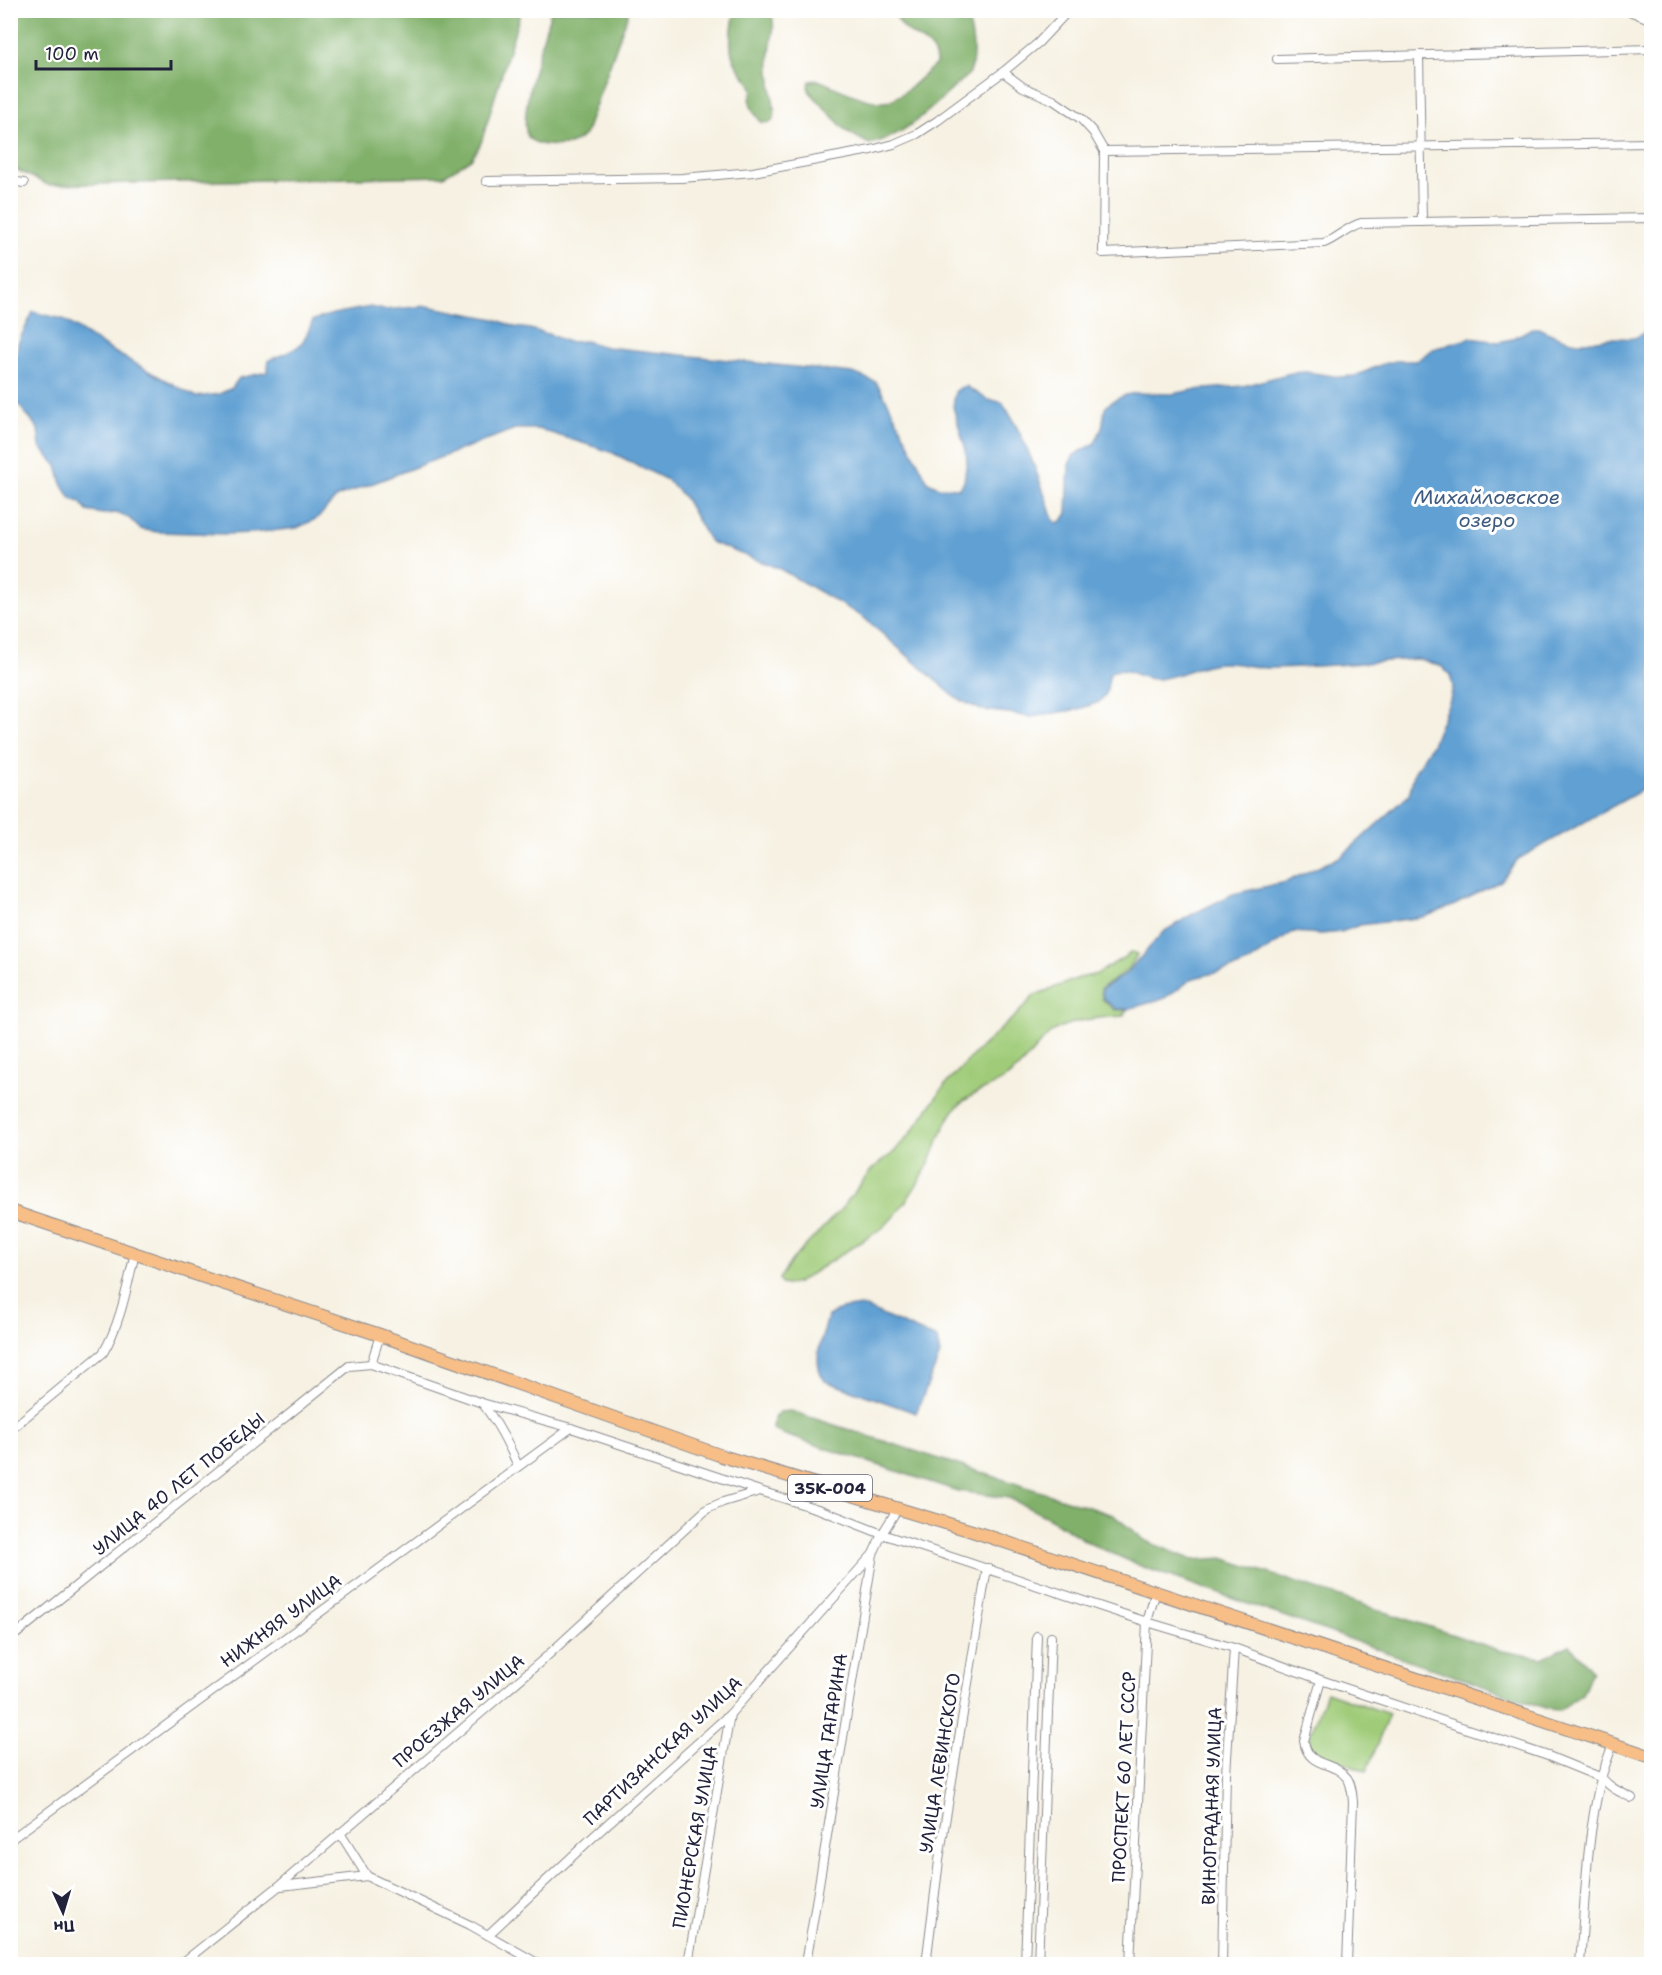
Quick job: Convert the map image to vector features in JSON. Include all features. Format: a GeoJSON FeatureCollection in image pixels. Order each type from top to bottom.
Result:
{"type":"FeatureCollection","features":[{"type":"Feature","properties":{"kind":"main road","name":"35К-004"},"geometry":{"type":"LineString","coordinates":[[10,1211],[380,1335],[722,1456],[898,1508],[1155,1591],[1652,1757]]}},
{"type":"Feature","properties":{"kind":"street"},"geometry":{"type":"LineString","coordinates":[[486,181],[682,178],[753,172],[894,144],[937,121],[1004,72],[1038,43],[1069,10]]}},
{"type":"Feature","properties":{"kind":"street"},"geometry":{"type":"LineString","coordinates":[[1627,10],[1652,20]]}},
{"type":"Feature","properties":{"kind":"street"},"geometry":{"type":"LineString","coordinates":[[1277,59],[1652,49]]}},
{"type":"Feature","properties":{"kind":"street"},"geometry":{"type":"LineString","coordinates":[[1419,55],[1422,222]]}},
{"type":"Feature","properties":{"kind":"street"},"geometry":{"type":"LineString","coordinates":[[1004,72],[1023,87],[1053,100],[1081,119],[1093,132],[1104,151],[1103,253],[1324,243],[1361,223],[1652,218]]}},
{"type":"Feature","properties":{"kind":"street"},"geometry":{"type":"LineString","coordinates":[[1104,151],[1652,143]]}},
{"type":"Feature","properties":{"kind":"street"},"geometry":{"type":"LineString","coordinates":[[10,181],[24,183]]}},
{"type":"Feature","properties":{"kind":"street"},"geometry":{"type":"LineString","coordinates":[[10,1430],[103,1353],[116,1325],[135,1253]]}},
{"type":"Feature","properties":{"kind":"street"},"geometry":{"type":"LineString","coordinates":[[380,1335],[371,1364],[482,1403],[571,1428],[821,1510],[882,1534],[1147,1622],[1234,1648],[1321,1680],[1548,1756],[1602,1778],[1608,1785],[1632,1797]]}},
{"type":"Feature","properties":{"kind":"street","name":"УЛИЦА 40 ЛЕТ ПОБЕДЫ"},"geometry":{"type":"LineString","coordinates":[[10,1639],[349,1366],[371,1364]]}},
{"type":"Feature","properties":{"kind":"street"},"geometry":{"type":"LineString","coordinates":[[482,1403],[504,1436],[518,1466]]}},
{"type":"Feature","properties":{"kind":"street","name":"НИЖНЯЯ УЛИЦА"},"geometry":{"type":"LineString","coordinates":[[10,1840],[571,1428]]}},
{"type":"Feature","properties":{"kind":"street","name":"ПРОЕЗЖАЯ УЛИЦА"},"geometry":{"type":"LineString","coordinates":[[181,1965],[279,1886],[546,1657],[707,1509],[760,1491]]}},
{"type":"Feature","properties":{"kind":"street","name":"УЛИЦА ГАГАРИНА"},"geometry":{"type":"LineString","coordinates":[[806,1965],[873,1554],[898,1508]]}},
{"type":"Feature","properties":{"kind":"street","name":"ПАРТИЗАНСКАЯ УЛИЦА"},"geometry":{"type":"LineString","coordinates":[[488,1935],[592,1837],[730,1714],[873,1554]]}},
{"type":"Feature","properties":{"kind":"street","name":"УЛИЦА ЛЕВИНСКОГО"},"geometry":{"type":"LineString","coordinates":[[926,1965],[940,1853],[987,1568]]}},
{"type":"Feature","properties":{"kind":"street","name":"ПРОСПЕКТ 60 ЛЕТ СССР"},"geometry":{"type":"LineString","coordinates":[[1130,1965],[1147,1622],[1155,1591]]}},
{"type":"Feature","properties":{"kind":"street"},"geometry":{"type":"LineString","coordinates":[[1025,1965],[1037,1636]]}},
{"type":"Feature","properties":{"kind":"street"},"geometry":{"type":"LineString","coordinates":[[1038,1965],[1051,1637]]}},
{"type":"Feature","properties":{"kind":"street","name":"ВИНОГРАДНАЯ УЛИЦА"},"geometry":{"type":"LineString","coordinates":[[1222,1965],[1226,1774],[1234,1648]]}},
{"type":"Feature","properties":{"kind":"street"},"geometry":{"type":"LineString","coordinates":[[1036,1671],[1050,1672]]}},
{"type":"Feature","properties":{"kind":"street"},"geometry":{"type":"LineString","coordinates":[[1321,1680],[1304,1742],[1310,1756],[1347,1778],[1352,1790],[1347,1965]]}},
{"type":"Feature","properties":{"kind":"street","name":"ПИОНЕРСКАЯ УЛИЦА"},"geometry":{"type":"LineString","coordinates":[[688,1965],[730,1714]]}},
{"type":"Feature","properties":{"kind":"street"},"geometry":{"type":"LineString","coordinates":[[1580,1965],[1590,1845],[1602,1778],[1613,1744]]}},
{"type":"Feature","properties":{"kind":"street"},"geometry":{"type":"LineString","coordinates":[[1032,1778],[1045,1779]]}},
{"type":"Feature","properties":{"kind":"street"},"geometry":{"type":"LineString","coordinates":[[340,1833],[367,1876]]}},
{"type":"Feature","properties":{"kind":"street"},"geometry":{"type":"LineString","coordinates":[[279,1886],[367,1876],[470,1925],[539,1965]]}},
{"type":"Feature","properties":{"kind":"green space"},"geometry":{"type":"Polygon","coordinates":[[[11,10],[521,11],[481,143],[471,159],[444,176],[48,185],[11,167],[11,10]]]}},
{"type":"Feature","properties":{"kind":"green space"},"geometry":{"type":"Polygon","coordinates":[[[551,11],[629,11],[585,135],[571,144],[546,145],[535,142],[529,138],[526,129],[528,96],[551,11]]]}},
{"type":"Feature","properties":{"kind":"green space"},"geometry":{"type":"Polygon","coordinates":[[[735,11],[770,11],[772,16],[770,68],[775,115],[771,122],[762,123],[753,111],[750,100],[753,90],[734,60],[731,39],[735,11]]]}},
{"type":"Feature","properties":{"kind":"green space"},"geometry":{"type":"Polygon","coordinates":[[[895,11],[965,11],[970,26],[972,65],[970,73],[923,116],[897,134],[869,144],[846,131],[808,87],[810,81],[818,80],[854,95],[883,102],[902,94],[914,84],[936,64],[935,55],[931,48],[904,28],[895,11]]]}},
{"type":"Feature","properties":{"kind":"green space"},"geometry":{"type":"Polygon","coordinates":[[[1132,952],[1137,954],[1131,966],[1101,988],[1102,999],[1115,1010],[1127,1010],[1123,1016],[1086,1020],[1052,1032],[1013,1073],[973,1095],[955,1109],[918,1183],[884,1227],[797,1283],[781,1284],[779,1279],[792,1260],[842,1208],[873,1168],[893,1153],[911,1133],[945,1085],[1035,995],[1079,978],[1097,974],[1132,952]]]}},
{"type":"Feature","properties":{"kind":"green space"},"geometry":{"type":"Polygon","coordinates":[[[791,1411],[1113,1515],[1146,1541],[1193,1560],[1223,1558],[1502,1651],[1542,1658],[1570,1645],[1592,1671],[1582,1694],[1559,1710],[1548,1709],[1143,1567],[1091,1544],[1051,1519],[1009,1498],[958,1491],[785,1435],[773,1429],[774,1418],[779,1412],[791,1411]]]}},
{"type":"Feature","properties":{"kind":"green space"},"geometry":{"type":"Polygon","coordinates":[[[1326,1692],[1389,1714],[1367,1771],[1309,1750],[1309,1739],[1326,1692]]]}},
{"type":"Feature","properties":{"kind":"water","name":"Михайловское озеро"},"geometry":{"type":"Polygon","coordinates":[[[427,306],[495,319],[568,342],[585,341],[606,347],[853,373],[876,382],[928,482],[939,487],[959,488],[964,482],[967,460],[953,407],[955,392],[966,386],[988,400],[1002,402],[1025,444],[1053,519],[1057,523],[1062,521],[1067,513],[1069,464],[1074,455],[1094,444],[1102,428],[1105,408],[1112,401],[1126,395],[1172,394],[1243,386],[1291,373],[1355,376],[1395,361],[1416,361],[1433,349],[1471,338],[1498,342],[1512,339],[1532,328],[1538,328],[1567,340],[1590,342],[1608,338],[1636,337],[1651,326],[1651,785],[1518,859],[1501,881],[1453,906],[1424,917],[1360,925],[1341,932],[1321,934],[1293,932],[1248,963],[1194,978],[1163,999],[1128,1009],[1116,1009],[1103,998],[1102,989],[1126,974],[1163,932],[1233,894],[1286,882],[1342,856],[1409,795],[1414,773],[1432,744],[1450,700],[1453,687],[1450,675],[1441,666],[1418,659],[1271,668],[1216,663],[1158,679],[1146,678],[1122,670],[1110,673],[1106,694],[1099,702],[1079,709],[1031,717],[981,710],[956,698],[863,617],[780,569],[710,542],[684,497],[667,480],[611,452],[538,429],[515,429],[337,497],[318,518],[297,528],[226,534],[157,532],[140,529],[129,518],[116,513],[103,514],[87,511],[80,502],[71,499],[62,484],[57,466],[40,447],[38,429],[11,395],[18,343],[33,312],[63,319],[107,348],[196,397],[219,394],[232,388],[239,378],[267,372],[269,360],[297,347],[305,338],[313,320],[370,307],[384,310],[427,306]]]}},
{"type":"Feature","properties":{"kind":"water"},"geometry":{"type":"Polygon","coordinates":[[[861,1306],[937,1339],[940,1355],[916,1413],[825,1381],[818,1366],[818,1357],[828,1316],[841,1309],[861,1306]]]}}]}
